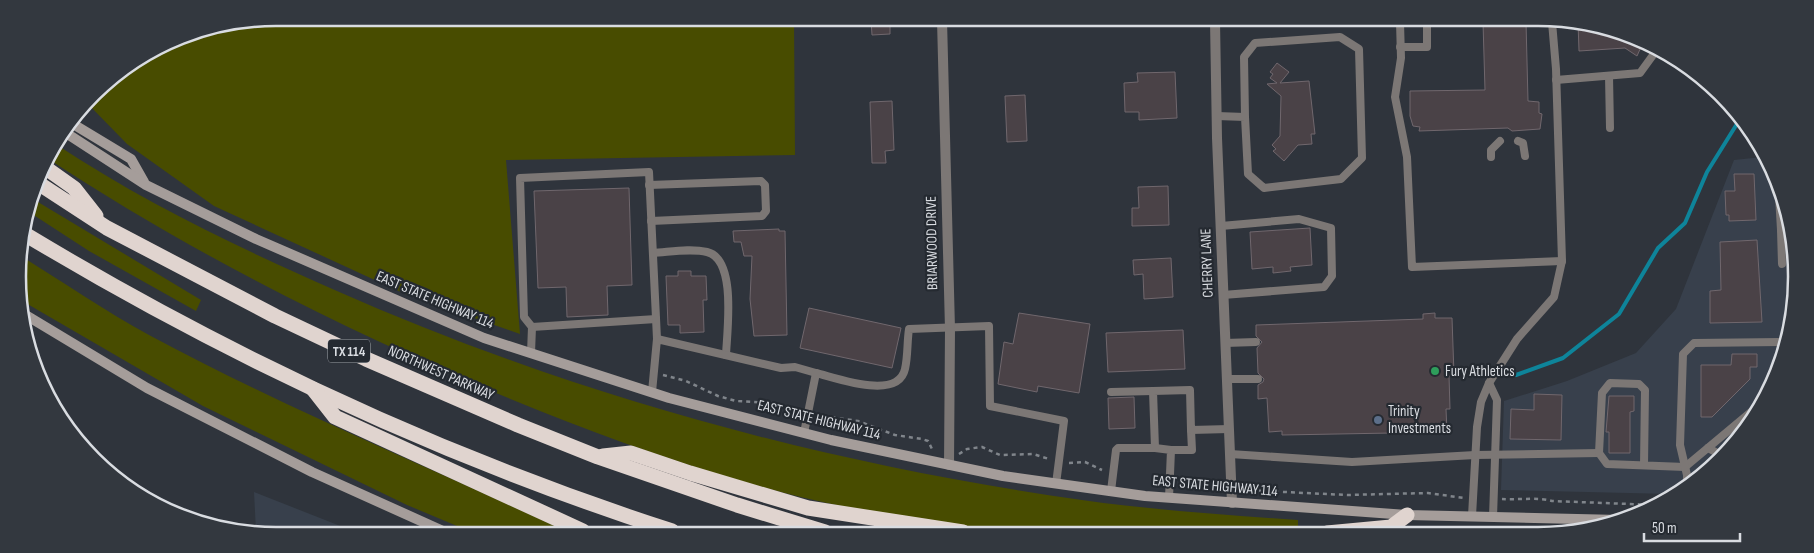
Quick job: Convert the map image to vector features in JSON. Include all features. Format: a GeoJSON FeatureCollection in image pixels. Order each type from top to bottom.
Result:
{"type":"FeatureCollection","features":[{"type":"Feature","properties":{"kind":"highway"},"geometry":{"type":"LineString","coordinates":[[50,171],[74,188],[107,228]]}},
{"type":"Feature","properties":{"kind":"highway","name":"NORTHWEST PARKWAY"},"geometry":{"type":"LineString","coordinates":[[43,186],[107,228],[274,316],[358,355],[518,426],[598,457],[809,527]]}},
{"type":"Feature","properties":{"kind":"highway"},"geometry":{"type":"LineString","coordinates":[[29,237],[156,311],[312,388],[465,455],[661,527]]}},
{"type":"Feature","properties":{"kind":"highway"},"geometry":{"type":"LineString","coordinates":[[312,388],[334,417],[574,527]]}},
{"type":"Feature","properties":{"kind":"highway"},"geometry":{"type":"LineString","coordinates":[[598,457],[631,453],[690,473],[808,508],[931,527]]}},
{"type":"Feature","properties":{"kind":"highway"},"geometry":{"type":"LineString","coordinates":[[1391,527],[1407,515]]}},
{"type":"Feature","properties":{"kind":"main road"},"geometry":{"type":"LineString","coordinates":[[76,126],[130,159],[146,185]]}},
{"type":"Feature","properties":{"kind":"main road","name":"EAST STATE HIGHWAY 114"},"geometry":{"type":"LineString","coordinates":[[69,135],[146,185],[274,247],[484,338],[652,392],[804,433],[1003,476],[1169,498],[1407,515],[1596,519]]}},
{"type":"Feature","properties":{"kind":"main road"},"geometry":{"type":"LineString","coordinates":[[30,317],[146,388],[312,472],[435,527]]}},
{"type":"Feature","properties":{"kind":"street","name":"BRIARWOOD DRIVE"},"geometry":{"type":"LineString","coordinates":[[942,26],[950,328],[949,465]]}},
{"type":"Feature","properties":{"kind":"street","name":"CHERRY LANE"},"geometry":{"type":"LineString","coordinates":[[1215,26],[1220,226],[1232,503]]}},
{"type":"Feature","properties":{"kind":"lane"},"geometry":{"type":"LineString","coordinates":[[1400,26],[1395,97],[1407,157],[1412,267],[1562,261]]}},
{"type":"Feature","properties":{"kind":"lane"},"geometry":{"type":"LineString","coordinates":[[1400,47],[1427,47],[1427,26]]}},
{"type":"Feature","properties":{"kind":"lane"},"geometry":{"type":"LineString","coordinates":[[1472,516],[1481,402],[1489,383],[1517,339],[1554,297],[1562,261],[1552,27]]}},
{"type":"Feature","properties":{"kind":"lane"},"geometry":{"type":"LineString","coordinates":[[1340,38],[1359,49],[1362,158],[1341,179],[1264,188],[1248,174],[1245,118],[1244,57],[1255,43],[1340,38]]}},
{"type":"Feature","properties":{"kind":"lane"},"geometry":{"type":"LineString","coordinates":[[1556,80],[1640,73],[1653,55]]}},
{"type":"Feature","properties":{"kind":"lane"},"geometry":{"type":"LineString","coordinates":[[1609,76],[1610,128]]}},
{"type":"Feature","properties":{"kind":"lane"},"geometry":{"type":"LineString","coordinates":[[1217,116],[1245,118]]}},
{"type":"Feature","properties":{"kind":"lane"},"geometry":{"type":"LineString","coordinates":[[1518,140],[1523,143],[1525,156]]}},
{"type":"Feature","properties":{"kind":"lane"},"geometry":{"type":"LineString","coordinates":[[1491,157],[1491,150],[1500,141]]}},
{"type":"Feature","properties":{"kind":"lane"},"geometry":{"type":"LineString","coordinates":[[531,353],[532,327],[524,317],[520,178],[649,172],[657,339],[652,392]]}},
{"type":"Feature","properties":{"kind":"lane"},"geometry":{"type":"LineString","coordinates":[[649,185],[761,181],[765,185],[766,211],[762,216],[651,221]]}},
{"type":"Feature","properties":{"kind":"lane"},"geometry":{"type":"LineString","coordinates":[[1780,214],[1782,264]]}},
{"type":"Feature","properties":{"kind":"lane"},"geometry":{"type":"LineString","coordinates":[[1220,226],[1299,219],[1331,228],[1332,276],[1324,287],[1223,295]]}},
{"type":"Feature","properties":{"kind":"lane"},"geometry":{"type":"LineString","coordinates":[[653,253],[708,252],[721,260],[726,276],[726,355]]}},
{"type":"Feature","properties":{"kind":"lane"},"geometry":{"type":"LineString","coordinates":[[532,327],[656,320]]}},
{"type":"Feature","properties":{"kind":"lane"},"geometry":{"type":"LineString","coordinates":[[657,339],[863,385],[882,387],[898,381],[905,370],[908,329],[989,326],[990,406],[1064,421],[1056,484]]}},
{"type":"Feature","properties":{"kind":"lane"},"geometry":{"type":"LineString","coordinates":[[1225,343],[1256,342]]}},
{"type":"Feature","properties":{"kind":"lane"},"geometry":{"type":"LineString","coordinates":[[1686,478],[1680,445],[1684,354],[1694,343],[1779,342]]}},
{"type":"Feature","properties":{"kind":"lane"},"geometry":{"type":"LineString","coordinates":[[804,433],[816,373]]}},
{"type":"Feature","properties":{"kind":"lane"},"geometry":{"type":"LineString","coordinates":[[1226,379],[1258,379]]}},
{"type":"Feature","properties":{"kind":"lane"},"geometry":{"type":"LineString","coordinates":[[1489,383],[1497,400],[1493,517]]}},
{"type":"Feature","properties":{"kind":"lane"},"geometry":{"type":"LineString","coordinates":[[1644,465],[1645,390],[1639,384],[1610,383],[1602,393],[1599,453],[1608,464],[1685,467],[1744,418]]}},
{"type":"Feature","properties":{"kind":"lane"},"geometry":{"type":"LineString","coordinates":[[1111,392],[1190,390],[1192,450],[1118,448],[1116,450],[1111,491]]}},
{"type":"Feature","properties":{"kind":"lane"},"geometry":{"type":"LineString","coordinates":[[1153,391],[1155,448]]}},
{"type":"Feature","properties":{"kind":"lane"},"geometry":{"type":"LineString","coordinates":[[1191,430],[1229,429]]}},
{"type":"Feature","properties":{"kind":"lane"},"geometry":{"type":"LineString","coordinates":[[1708,448],[1715,452]]}},
{"type":"Feature","properties":{"kind":"lane"},"geometry":{"type":"LineString","coordinates":[[1169,498],[1171,450]]}},
{"type":"Feature","properties":{"kind":"lane"},"geometry":{"type":"LineString","coordinates":[[1230,454],[1352,462],[1496,454],[1599,453]]}},
{"type":"Feature","properties":{"kind":"path"},"geometry":{"type":"LineString","coordinates":[[654,372],[686,381],[718,396],[736,401],[771,403],[808,414],[858,421],[895,435],[928,441],[931,449],[962,454],[967,449],[982,448],[1000,455],[1033,454],[1059,461],[1085,462],[1102,470]]}},
{"type":"Feature","properties":{"kind":"path"},"geometry":{"type":"LineString","coordinates":[[1231,490],[1347,495],[1428,493],[1473,498]]}},
{"type":"Feature","properties":{"kind":"path"},"geometry":{"type":"LineString","coordinates":[[1494,499],[1535,501],[1542,498],[1552,502],[1640,505]]}},
{"type":"Feature","properties":{"kind":"shaded area"},"geometry":{"type":"Polygon","coordinates":[[[276,26],[794,26],[795,155],[506,160],[520,334],[403,293],[214,206],[127,144],[92,108],[111,88],[137,68],[181,45],[212,35],[244,28],[276,26]]]}},
{"type":"Feature","properties":{"kind":"shaded area"},"geometry":{"type":"Polygon","coordinates":[[[62,148],[159,206],[229,242],[301,275],[426,328],[517,362],[609,393],[702,421],[890,467],[986,485],[1109,504],[1298,520],[1298,527],[969,527],[902,518],[768,489],[691,466],[615,440],[476,385],[412,357],[349,328],[226,265],[54,162],[62,148]]]}},
{"type":"Feature","properties":{"kind":"shaded area"},"geometry":{"type":"Polygon","coordinates":[[[1758,158],[1769,181],[1783,228],[1788,276],[1786,309],[1779,341],[1769,372],[1746,416],[1726,442],[1703,465],[1677,485],[1662,494],[1501,490],[1504,401],[1567,381],[1636,353],[1676,309],[1734,160],[1758,158]]]}},
{"type":"Feature","properties":{"kind":"shaded area"},"geometry":{"type":"Polygon","coordinates":[[[38,202],[201,300],[196,311],[89,251],[34,215],[38,202]]]}},
{"type":"Feature","properties":{"kind":"shaded area"},"geometry":{"type":"Polygon","coordinates":[[[27,260],[133,326],[200,362],[304,412],[557,527],[459,527],[407,505],[203,406],[28,304],[27,260]]]}},
{"type":"Feature","properties":{"kind":"shaded area"},"geometry":{"type":"Polygon","coordinates":[[[254,492],[343,527],[276,527],[256,526],[254,492]]]}},
{"type":"Feature","properties":{"kind":"building"},"geometry":{"type":"Polygon","coordinates":[[[871,26],[890,26],[890,34],[872,35],[871,26]]]}},
{"type":"Feature","properties":{"kind":"building"},"geometry":{"type":"Polygon","coordinates":[[[1483,26],[1526,26],[1528,101],[1539,102],[1539,113],[1542,114],[1540,129],[1512,131],[1508,128],[1419,131],[1420,127],[1413,126],[1410,116],[1410,91],[1485,90],[1483,26]]]}},
{"type":"Feature","properties":{"kind":"building"},"geometry":{"type":"Polygon","coordinates":[[[1578,30],[1602,35],[1640,48],[1637,56],[1625,48],[1579,51],[1578,30]]]}},
{"type":"Feature","properties":{"kind":"building"},"geometry":{"type":"Polygon","coordinates":[[[1277,63],[1289,72],[1280,83],[1309,81],[1315,134],[1311,134],[1312,144],[1298,145],[1284,161],[1273,151],[1276,149],[1272,145],[1280,136],[1281,96],[1267,84],[1277,83],[1270,78],[1273,74],[1270,72],[1277,63]]]}},
{"type":"Feature","properties":{"kind":"building"},"geometry":{"type":"Polygon","coordinates":[[[1175,72],[1177,118],[1139,120],[1139,112],[1125,112],[1124,83],[1138,82],[1137,73],[1175,72]]]}},
{"type":"Feature","properties":{"kind":"building"},"geometry":{"type":"Polygon","coordinates":[[[1025,95],[1027,141],[1007,142],[1005,96],[1025,95]]]}},
{"type":"Feature","properties":{"kind":"building"},"geometry":{"type":"Polygon","coordinates":[[[892,101],[894,150],[885,151],[886,163],[872,163],[870,102],[892,101]]]}},
{"type":"Feature","properties":{"kind":"building"},"geometry":{"type":"Polygon","coordinates":[[[1734,174],[1754,174],[1756,220],[1729,221],[1729,215],[1726,215],[1725,191],[1735,191],[1734,174]]]}},
{"type":"Feature","properties":{"kind":"building"},"geometry":{"type":"Polygon","coordinates":[[[1168,186],[1169,225],[1132,226],[1132,208],[1139,208],[1138,187],[1168,186]]]}},
{"type":"Feature","properties":{"kind":"building"},"geometry":{"type":"Polygon","coordinates":[[[629,188],[632,285],[607,286],[608,315],[567,317],[566,287],[538,288],[534,191],[629,188]]]}},
{"type":"Feature","properties":{"kind":"building"},"geometry":{"type":"Polygon","coordinates":[[[1310,228],[1312,265],[1290,267],[1291,271],[1273,273],[1273,267],[1252,269],[1250,232],[1310,228]]]}},
{"type":"Feature","properties":{"kind":"building"},"geometry":{"type":"Polygon","coordinates":[[[779,229],[779,231],[785,231],[787,335],[754,336],[750,299],[752,256],[744,256],[741,242],[734,242],[733,231],[779,229]]]}},
{"type":"Feature","properties":{"kind":"building"},"geometry":{"type":"Polygon","coordinates":[[[1757,240],[1762,322],[1710,323],[1710,291],[1721,290],[1720,242],[1757,240]]]}},
{"type":"Feature","properties":{"kind":"building"},"geometry":{"type":"Polygon","coordinates":[[[1171,258],[1173,297],[1144,299],[1143,274],[1134,275],[1133,260],[1171,258]]]}},
{"type":"Feature","properties":{"kind":"building"},"geometry":{"type":"Polygon","coordinates":[[[678,271],[691,271],[691,276],[706,276],[707,300],[703,300],[704,332],[680,333],[680,325],[668,325],[666,276],[678,276],[678,271]]]}},
{"type":"Feature","properties":{"kind":"building"},"geometry":{"type":"Polygon","coordinates":[[[809,308],[901,328],[892,368],[800,348],[809,308]]]}},
{"type":"Feature","properties":{"kind":"building"},"geometry":{"type":"Polygon","coordinates":[[[1019,313],[1090,324],[1079,393],[1038,386],[1037,392],[998,384],[1004,342],[1013,344],[1019,313]]]}},
{"type":"Feature","properties":{"kind":"building"},"geometry":{"type":"Polygon","coordinates":[[[1435,313],[1435,318],[1452,318],[1454,375],[1449,376],[1450,409],[1446,409],[1447,432],[1282,435],[1282,431],[1269,432],[1267,398],[1258,399],[1258,385],[1264,379],[1258,373],[1257,348],[1262,342],[1256,336],[1256,325],[1423,319],[1423,314],[1435,313]]]}},
{"type":"Feature","properties":{"kind":"building"},"geometry":{"type":"Polygon","coordinates":[[[1183,330],[1185,369],[1108,372],[1106,333],[1183,330]]]}},
{"type":"Feature","properties":{"kind":"building"},"geometry":{"type":"Polygon","coordinates":[[[1732,354],[1757,354],[1757,367],[1750,367],[1750,379],[1712,417],[1701,417],[1701,365],[1731,365],[1732,354]]]}},
{"type":"Feature","properties":{"kind":"building"},"geometry":{"type":"Polygon","coordinates":[[[1534,394],[1562,395],[1561,440],[1510,439],[1511,409],[1534,410],[1534,394]]]}},
{"type":"Feature","properties":{"kind":"building"},"geometry":{"type":"Polygon","coordinates":[[[1609,396],[1634,396],[1634,411],[1630,412],[1630,453],[1609,453],[1609,432],[1606,432],[1609,396]]]}},
{"type":"Feature","properties":{"kind":"building"},"geometry":{"type":"Polygon","coordinates":[[[1134,397],[1135,428],[1109,429],[1108,398],[1134,397]]]}},
{"type":"Feature","properties":{"kind":"waterway"},"geometry":{"type":"LineString","coordinates":[[1516,375],[1563,358],[1619,314],[1658,248],[1685,223],[1707,172],[1736,125]]}},
{"type":"Feature","properties":{"kind":"place","name":"Fury Athletics"},"geometry":{"type":"Point","coordinates":[1435,371]}},
{"type":"Feature","properties":{"kind":"place","name":"Trinity Investments"},"geometry":{"type":"Point","coordinates":[1378,420]}}]}
